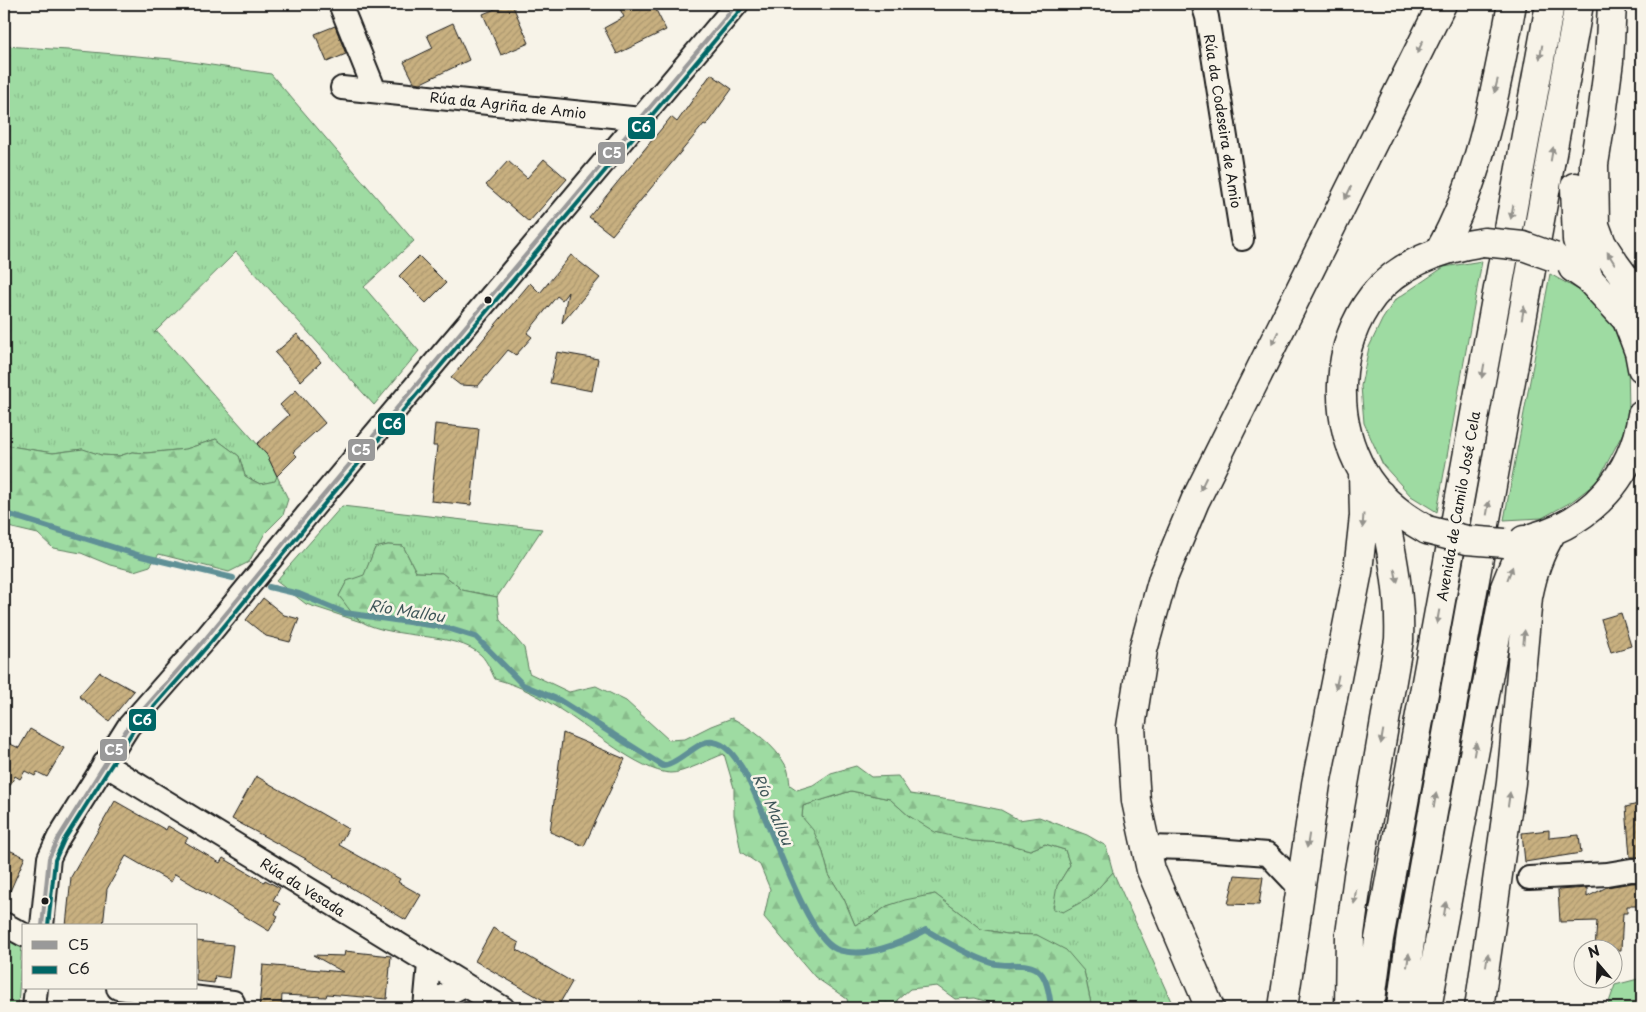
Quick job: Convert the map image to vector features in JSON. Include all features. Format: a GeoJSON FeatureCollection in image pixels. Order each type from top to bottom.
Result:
{"type":"FeatureCollection","features":[{"type":"Feature","properties":{"kind":"highway"},"geometry":{"type":"LineString","coordinates":[[1210,1008],[1151,870],[1136,801],[1131,728],[1142,650],[1163,578],[1199,492],[1442,4]]}},
{"type":"Feature","properties":{"kind":"highway"},"geometry":{"type":"LineString","coordinates":[[1439,252],[1451,231],[1475,171],[1498,78],[1512,4]]}},
{"type":"Feature","properties":{"kind":"highway","name":"Avenida de Camilo José Cela"},"geometry":{"type":"LineString","coordinates":[[1370,1008],[1379,939],[1550,4]]}},
{"type":"Feature","properties":{"kind":"highway"},"geometry":{"type":"LineString","coordinates":[[1401,1008],[1411,934],[1579,4]]}},
{"type":"Feature","properties":{"kind":"highway"},"geometry":{"type":"LineString","coordinates":[[1589,278],[1577,240],[1575,190],[1611,4]]}},
{"type":"Feature","properties":{"kind":"highway"},"geometry":{"type":"LineString","coordinates":[[1611,4],[1608,70],[1594,164],[1596,225],[1602,244],[1614,264],[1642,295]]}},
{"type":"Feature","properties":{"kind":"highway"},"geometry":{"type":"LineString","coordinates":[[1642,368],[1634,325],[1589,278],[1554,257],[1523,246],[1484,242],[1460,246],[1424,258],[1397,274],[1374,295],[1358,320],[1346,349],[1342,381],[1343,416],[1351,446],[1363,472],[1380,494],[1406,518],[1427,530],[1467,540],[1515,541],[1552,532],[1592,507],[1606,494],[1626,464],[1640,431],[1642,415]]}},
{"type":"Feature","properties":{"kind":"highway"},"geometry":{"type":"LineString","coordinates":[[1283,1008],[1316,784],[1358,571],[1364,516],[1363,472]]}},
{"type":"Feature","properties":{"kind":"highway"},"geometry":{"type":"LineString","coordinates":[[1606,494],[1642,476]]}},
{"type":"Feature","properties":{"kind":"highway"},"geometry":{"type":"LineString","coordinates":[[1349,1008],[1350,934],[1399,640],[1398,588],[1380,494]]}},
{"type":"Feature","properties":{"kind":"highway"},"geometry":{"type":"LineString","coordinates":[[1479,1008],[1511,783],[1528,597],[1534,567],[1552,532]]}},
{"type":"Feature","properties":{"kind":"highway"},"geometry":{"type":"LineString","coordinates":[[1427,1008],[1515,541]]}},
{"type":"Feature","properties":{"kind":"street"},"geometry":{"type":"LineString","coordinates":[[340,4],[375,91]]}},
{"type":"Feature","properties":{"kind":"street"},"geometry":{"type":"LineString","coordinates":[[42,924],[49,858],[59,837],[128,727],[206,638],[316,504],[737,4]]}},
{"type":"Feature","properties":{"kind":"street","name":"Rúa da Codeseira de Amio"},"geometry":{"type":"LineString","coordinates":[[1203,4],[1207,17],[1242,239]]}},
{"type":"Feature","properties":{"kind":"street","name":"Rúa da Agriña de Amio"},"geometry":{"type":"LineString","coordinates":[[342,88],[641,119]]}},
{"type":"Feature","properties":{"kind":"street","name":"Rúa da Vesada"},"geometry":{"type":"LineString","coordinates":[[104,764],[428,964],[504,1008]]}},
{"type":"Feature","properties":{"kind":"street"},"geometry":{"type":"LineString","coordinates":[[1146,847],[1268,854],[1301,889]]}},
{"type":"Feature","properties":{"kind":"street"},"geometry":{"type":"LineString","coordinates":[[1529,878],[1607,874],[1642,870]]}},
{"type":"Feature","properties":{"kind":"street"},"geometry":{"type":"LineString","coordinates":[[4,924],[22,934]]}},
{"type":"Feature","properties":{"kind":"street"},"geometry":{"type":"LineString","coordinates":[[427,1008],[428,964]]}},
{"type":"Feature","properties":{"kind":"street"},"geometry":{"type":"LineString","coordinates":[[427,1008],[443,996],[465,985]]}},
{"type":"Feature","properties":{"kind":"street"},"geometry":{"type":"LineString","coordinates":[[34,1008],[36,990]]}},
{"type":"Feature","properties":{"kind":"street"},"geometry":{"type":"LineString","coordinates":[[134,990],[233,1002]]}},
{"type":"Feature","properties":{"kind":"green space"},"geometry":{"type":"Polygon","coordinates":[[[4,46],[171,59],[271,74],[414,241],[364,287],[419,351],[374,405],[236,252],[154,333],[158,332],[267,455],[277,476],[276,481],[260,484],[245,476],[239,456],[216,439],[186,449],[146,453],[132,452],[119,456],[101,455],[82,449],[53,453],[4,445],[4,46]]]}},
{"type":"Feature","properties":{"kind":"green space"},"geometry":{"type":"Polygon","coordinates":[[[1482,261],[1437,512],[1411,496],[1383,465],[1364,423],[1361,386],[1369,347],[1382,320],[1395,300],[1444,267],[1482,261]]]}},
{"type":"Feature","properties":{"kind":"green space"},"geometry":{"type":"Polygon","coordinates":[[[1550,274],[1584,293],[1612,324],[1628,363],[1629,410],[1623,433],[1597,482],[1571,502],[1542,518],[1504,520],[1550,274]]]}},
{"type":"Feature","properties":{"kind":"green space"},"geometry":{"type":"Polygon","coordinates":[[[216,439],[239,456],[245,476],[260,484],[275,481],[277,476],[288,499],[283,515],[265,533],[249,562],[229,572],[159,554],[150,566],[134,571],[110,565],[81,553],[53,548],[38,534],[4,526],[4,445],[53,453],[83,449],[101,455],[119,456],[132,452],[146,453],[186,449],[216,439]]]}},
{"type":"Feature","properties":{"kind":"green space"},"geometry":{"type":"Polygon","coordinates":[[[342,506],[542,529],[497,597],[462,590],[442,573],[416,572],[403,546],[388,545],[375,548],[364,576],[347,581],[339,596],[361,622],[306,604],[276,581],[342,506]]]}},
{"type":"Feature","properties":{"kind":"green space"},"geometry":{"type":"Polygon","coordinates":[[[388,545],[403,546],[416,572],[442,573],[462,590],[497,597],[500,620],[524,648],[529,673],[569,692],[596,686],[626,701],[669,740],[685,739],[732,718],[755,732],[776,751],[787,768],[790,785],[797,790],[813,785],[831,773],[856,766],[871,777],[898,776],[910,794],[1001,810],[1019,820],[1039,817],[1087,835],[1106,846],[1113,872],[1089,898],[1063,912],[1053,909],[1057,886],[1070,865],[1065,850],[1045,844],[1030,850],[1004,843],[972,841],[935,832],[909,816],[890,799],[851,791],[803,806],[802,817],[813,830],[822,849],[829,875],[844,899],[855,925],[872,917],[887,906],[935,894],[981,929],[1007,934],[1037,935],[1066,950],[1084,971],[1092,1008],[1007,1008],[975,998],[955,999],[937,986],[910,989],[897,1000],[900,1008],[849,1008],[847,999],[815,977],[764,917],[770,889],[760,865],[741,852],[734,815],[734,788],[724,754],[675,773],[658,771],[630,757],[539,697],[522,688],[495,679],[483,657],[470,648],[441,639],[390,631],[362,622],[339,596],[347,581],[364,575],[375,548],[388,545]]]}},
{"type":"Feature","properties":{"kind":"green space"},"geometry":{"type":"Polygon","coordinates":[[[851,791],[890,799],[909,816],[972,841],[1004,843],[1030,850],[1045,844],[1065,850],[1070,865],[1057,886],[1089,898],[1113,872],[1174,1008],[1092,1008],[1084,971],[1037,935],[1007,934],[981,929],[935,894],[887,906],[872,917],[855,925],[844,899],[829,875],[822,849],[802,817],[803,806],[851,791]]]}},
{"type":"Feature","properties":{"kind":"green space"},"geometry":{"type":"Polygon","coordinates":[[[4,930],[22,943],[18,1008],[4,1008],[4,930]]]}},
{"type":"Feature","properties":{"kind":"green space"},"geometry":{"type":"Polygon","coordinates":[[[1642,978],[1642,1008],[1607,1008],[1613,990],[1624,990],[1624,983],[1642,978]]]}},
{"type":"Feature","properties":{"kind":"building"},"geometry":{"type":"Polygon","coordinates":[[[507,4],[512,4],[529,43],[501,55],[483,14],[507,4]]]}},
{"type":"Feature","properties":{"kind":"building"},"geometry":{"type":"Polygon","coordinates":[[[631,4],[653,4],[666,30],[617,54],[604,28],[624,17],[620,9],[631,4]]]}},
{"type":"Feature","properties":{"kind":"building"},"geometry":{"type":"Polygon","coordinates":[[[453,23],[469,60],[421,83],[414,82],[404,62],[433,48],[427,35],[453,23]]]}},
{"type":"Feature","properties":{"kind":"building"},"geometry":{"type":"Polygon","coordinates":[[[335,26],[346,54],[327,62],[315,34],[335,26]]]}},
{"type":"Feature","properties":{"kind":"building"},"geometry":{"type":"Polygon","coordinates":[[[711,74],[732,89],[706,125],[704,124],[612,235],[589,217],[671,117],[677,122],[711,74]]]}},
{"type":"Feature","properties":{"kind":"building"},"geometry":{"type":"Polygon","coordinates":[[[544,159],[567,179],[529,222],[486,185],[508,161],[527,178],[544,159]]]}},
{"type":"Feature","properties":{"kind":"building"},"geometry":{"type":"Polygon","coordinates":[[[571,255],[600,278],[562,323],[568,292],[562,300],[557,296],[527,333],[532,337],[516,355],[508,350],[478,386],[460,385],[451,378],[530,283],[540,293],[571,255]]]}},
{"type":"Feature","properties":{"kind":"building"},"geometry":{"type":"Polygon","coordinates":[[[419,256],[446,283],[426,303],[399,276],[419,256]]]}},
{"type":"Feature","properties":{"kind":"building"},"geometry":{"type":"Polygon","coordinates":[[[297,334],[321,362],[301,381],[275,353],[297,334]]]}},
{"type":"Feature","properties":{"kind":"building"},"geometry":{"type":"Polygon","coordinates":[[[557,352],[598,359],[592,391],[550,383],[557,352]]]}},
{"type":"Feature","properties":{"kind":"building"},"geometry":{"type":"Polygon","coordinates":[[[296,390],[325,423],[293,452],[297,456],[277,476],[267,455],[257,444],[289,415],[280,405],[296,390]]]}},
{"type":"Feature","properties":{"kind":"building"},"geometry":{"type":"Polygon","coordinates":[[[435,424],[479,429],[471,505],[431,501],[437,446],[433,446],[435,424]]]}},
{"type":"Feature","properties":{"kind":"building"},"geometry":{"type":"Polygon","coordinates":[[[263,598],[284,615],[299,619],[290,642],[266,636],[246,620],[263,598]]]}},
{"type":"Feature","properties":{"kind":"building"},"geometry":{"type":"Polygon","coordinates":[[[1621,613],[1631,646],[1611,652],[1601,619],[1621,613]]]}},
{"type":"Feature","properties":{"kind":"building"},"geometry":{"type":"Polygon","coordinates":[[[100,672],[134,691],[109,721],[79,696],[100,672]]]}},
{"type":"Feature","properties":{"kind":"building"},"geometry":{"type":"Polygon","coordinates":[[[30,729],[64,748],[47,777],[37,772],[35,776],[25,771],[20,779],[15,776],[4,796],[4,741],[19,748],[30,729]]]}},
{"type":"Feature","properties":{"kind":"building"},"geometry":{"type":"Polygon","coordinates":[[[563,733],[625,759],[584,846],[550,832],[563,733]]]}},
{"type":"Feature","properties":{"kind":"building"},"geometry":{"type":"Polygon","coordinates":[[[256,776],[348,829],[339,845],[400,879],[398,882],[421,895],[406,920],[308,860],[232,819],[256,776]]]}},
{"type":"Feature","properties":{"kind":"building"},"geometry":{"type":"Polygon","coordinates":[[[115,801],[166,830],[168,826],[188,838],[185,842],[220,863],[223,858],[264,882],[265,880],[280,888],[273,900],[280,904],[275,914],[278,916],[269,931],[175,874],[171,882],[126,856],[107,889],[103,924],[66,924],[71,877],[115,801]]]}},
{"type":"Feature","properties":{"kind":"building"},"geometry":{"type":"Polygon","coordinates":[[[1642,803],[1642,857],[1630,857],[1626,807],[1642,803]]]}},
{"type":"Feature","properties":{"kind":"building"},"geometry":{"type":"Polygon","coordinates":[[[1549,830],[1549,838],[1579,835],[1581,853],[1525,862],[1522,833],[1549,830]]]}},
{"type":"Feature","properties":{"kind":"building"},"geometry":{"type":"Polygon","coordinates":[[[4,848],[25,857],[4,905],[4,848]]]}},
{"type":"Feature","properties":{"kind":"building"},"geometry":{"type":"Polygon","coordinates":[[[1235,875],[1263,877],[1259,905],[1228,904],[1235,875]]]}},
{"type":"Feature","properties":{"kind":"building"},"geometry":{"type":"Polygon","coordinates":[[[1642,883],[1642,906],[1627,906],[1627,913],[1623,913],[1622,940],[1596,940],[1597,921],[1560,922],[1558,890],[1587,888],[1587,897],[1607,887],[1642,883]]]}},
{"type":"Feature","properties":{"kind":"building"},"geometry":{"type":"Polygon","coordinates":[[[493,928],[519,943],[517,950],[572,982],[557,1008],[475,961],[493,928]]]}},
{"type":"Feature","properties":{"kind":"building"},"geometry":{"type":"Polygon","coordinates":[[[198,941],[233,945],[229,978],[215,976],[214,983],[198,981],[198,941]]]}},
{"type":"Feature","properties":{"kind":"building"},"geometry":{"type":"Polygon","coordinates":[[[345,951],[391,956],[387,999],[327,994],[326,997],[282,995],[281,1008],[259,1008],[263,965],[343,972],[313,955],[344,956],[345,951]]]}},
{"type":"Feature","properties":{"kind":"waterway","name":"Río Mallou"},"geometry":{"type":"LineString","coordinates":[[4,513],[141,556],[233,578]]}},
{"type":"Feature","properties":{"kind":"waterway","name":"Río Mallou"},"geometry":{"type":"LineString","coordinates":[[269,587],[299,594],[345,613],[444,627],[476,637],[523,685],[559,700],[663,766],[676,761],[701,744],[713,742],[722,745],[742,768],[762,809],[798,895],[823,939],[836,949],[847,952],[871,951],[894,945],[926,930],[967,953],[992,963],[1023,965],[1035,968],[1043,975],[1048,989],[1051,1008]]}},
{"type":"Feature","properties":{"kind":"transit line","name":"C5"},"geometry":{"type":"LineString","coordinates":[[42,924],[49,858],[59,837],[128,727],[206,638],[316,504],[737,4]]}},
{"type":"Feature","properties":{"kind":"transit line","name":"C6"},"geometry":{"type":"LineString","coordinates":[[48,924],[55,860],[64,840],[133,731],[211,642],[321,508],[742,8]]}}]}
